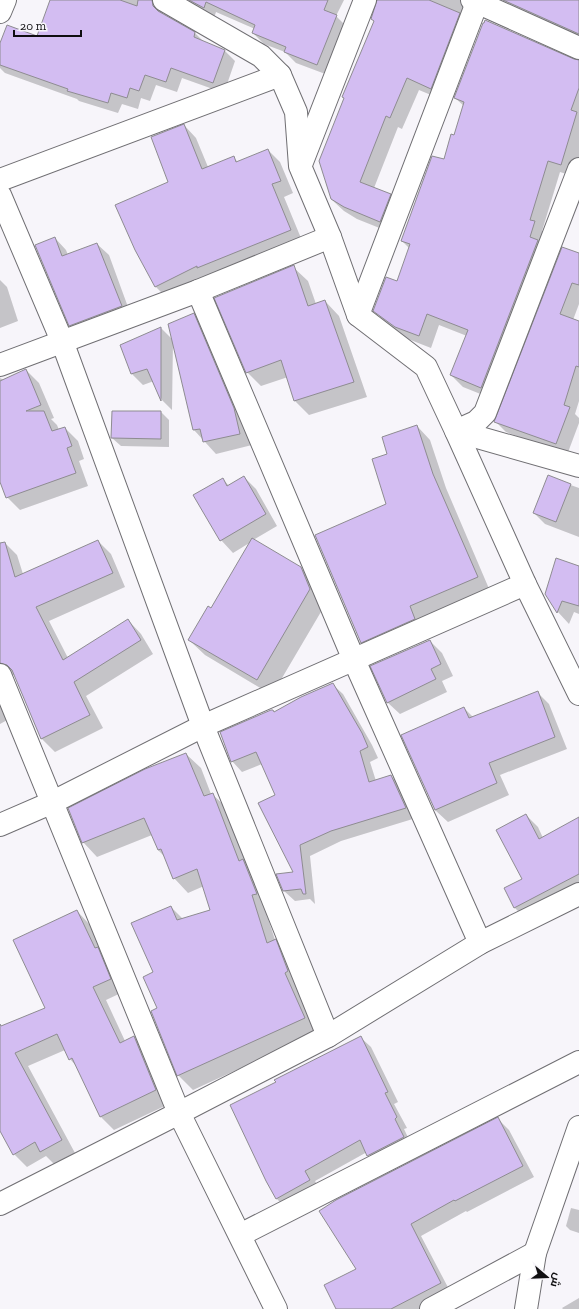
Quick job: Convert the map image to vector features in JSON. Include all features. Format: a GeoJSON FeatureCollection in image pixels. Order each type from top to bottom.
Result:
{"type":"FeatureCollection","features":[{"type":"Feature","properties":{"kind":"street"},"geometry":{"type":"LineString","coordinates":[[0,12],[5,0]]}},
{"type":"Feature","properties":{"kind":"street"},"geometry":{"type":"LineString","coordinates":[[164,0],[261,56],[280,75],[296,112],[300,166],[330,237],[358,315],[426,367],[525,584],[579,694]]}},
{"type":"Feature","properties":{"kind":"street"},"geometry":{"type":"LineString","coordinates":[[300,166],[365,0]]}},
{"type":"Feature","properties":{"kind":"street"},"geometry":{"type":"LineString","coordinates":[[358,315],[476,1],[579,48]]}},
{"type":"Feature","properties":{"kind":"street"},"geometry":{"type":"LineString","coordinates":[[0,180],[280,75]]}},
{"type":"Feature","properties":{"kind":"street"},"geometry":{"type":"LineString","coordinates":[[456,431],[476,422],[484,413],[575,195],[579,169]]}},
{"type":"Feature","properties":{"kind":"street"},"geometry":{"type":"LineString","coordinates":[[0,195],[62,341],[203,726],[328,1036]]}},
{"type":"Feature","properties":{"kind":"street"},"geometry":{"type":"LineString","coordinates":[[0,365],[198,291],[330,237]]}},
{"type":"Feature","properties":{"kind":"street"},"geometry":{"type":"LineString","coordinates":[[198,291],[354,660],[480,943]]}},
{"type":"Feature","properties":{"kind":"street"},"geometry":{"type":"LineString","coordinates":[[456,431],[579,466]]}},
{"type":"Feature","properties":{"kind":"street"},"geometry":{"type":"LineString","coordinates":[[0,826],[53,802],[203,726],[525,584]]}},
{"type":"Feature","properties":{"kind":"street"},"geometry":{"type":"LineString","coordinates":[[0,675],[179,1113],[276,1309]]}},
{"type":"Feature","properties":{"kind":"street"},"geometry":{"type":"LineString","coordinates":[[0,1204],[328,1036],[480,943],[579,894]]}},
{"type":"Feature","properties":{"kind":"street"},"geometry":{"type":"LineString","coordinates":[[240,1235],[579,1062]]}},
{"type":"Feature","properties":{"kind":"street"},"geometry":{"type":"LineString","coordinates":[[526,1309],[535,1253],[579,1127]]}},
{"type":"Feature","properties":{"kind":"street"},"geometry":{"type":"LineString","coordinates":[[431,1309],[535,1253]]}},
{"type":"Feature","properties":{"kind":"building"},"geometry":{"type":"Polygon","coordinates":[[[50,0],[120,0],[137,6],[138,0],[152,0],[153,6],[158,11],[195,32],[194,37],[225,50],[213,83],[171,68],[166,82],[145,75],[139,91],[130,88],[127,98],[111,93],[108,103],[67,91],[68,89],[0,65],[0,43],[7,25],[37,36],[50,0]]]}},
{"type":"Feature","properties":{"kind":"building"},"geometry":{"type":"Polygon","coordinates":[[[189,0],[328,0],[324,10],[337,15],[317,65],[284,52],[286,47],[252,33],[255,25],[206,2],[204,8],[189,0]]]}},
{"type":"Feature","properties":{"kind":"building"},"geometry":{"type":"Polygon","coordinates":[[[377,0],[429,0],[460,13],[431,89],[407,78],[390,118],[386,116],[360,182],[391,194],[380,222],[344,207],[331,199],[319,161],[344,98],[342,97],[374,21],[371,19],[377,0]]]}},
{"type":"Feature","properties":{"kind":"building"},"geometry":{"type":"Polygon","coordinates":[[[503,0],[579,0],[579,34],[503,0]]]}},
{"type":"Feature","properties":{"kind":"building"},"geometry":{"type":"Polygon","coordinates":[[[485,20],[579,60],[579,88],[571,110],[577,112],[561,165],[548,161],[530,220],[535,221],[530,237],[538,240],[481,388],[450,375],[468,330],[427,314],[419,336],[395,327],[373,311],[386,277],[397,281],[410,244],[401,241],[432,156],[444,159],[451,134],[454,135],[464,102],[454,98],[485,20]]]}},
{"type":"Feature","properties":{"kind":"building"},"geometry":{"type":"Polygon","coordinates":[[[184,124],[202,169],[234,156],[236,162],[268,149],[281,181],[272,184],[291,230],[197,268],[197,266],[155,287],[135,250],[115,205],[168,182],[151,137],[184,124]]]}},
{"type":"Feature","properties":{"kind":"building"},"geometry":{"type":"Polygon","coordinates":[[[55,237],[62,256],[97,243],[122,306],[69,326],[35,245],[55,237]]]}},
{"type":"Feature","properties":{"kind":"building"},"geometry":{"type":"Polygon","coordinates":[[[562,247],[579,253],[579,285],[572,283],[560,314],[579,321],[579,367],[576,366],[564,405],[570,407],[556,444],[494,422],[562,247]]]}},
{"type":"Feature","properties":{"kind":"building"},"geometry":{"type":"Polygon","coordinates":[[[294,265],[308,306],[325,300],[354,382],[294,401],[281,360],[246,373],[214,298],[294,265]]]}},
{"type":"Feature","properties":{"kind":"building"},"geometry":{"type":"Polygon","coordinates":[[[194,313],[234,408],[240,434],[203,442],[200,429],[193,430],[168,324],[194,313]]]}},
{"type":"Feature","properties":{"kind":"building"},"geometry":{"type":"Polygon","coordinates":[[[161,327],[161,401],[147,369],[131,374],[120,345],[161,327]]]}},
{"type":"Feature","properties":{"kind":"building"},"geometry":{"type":"Polygon","coordinates":[[[26,369],[41,405],[26,411],[44,411],[52,431],[65,427],[72,446],[67,448],[76,473],[6,498],[0,482],[0,381],[26,369]]]}},
{"type":"Feature","properties":{"kind":"building"},"geometry":{"type":"Polygon","coordinates":[[[112,411],[161,411],[161,439],[111,438],[112,411]]]}},
{"type":"Feature","properties":{"kind":"building"},"geometry":{"type":"Polygon","coordinates":[[[417,425],[433,474],[478,577],[410,606],[415,619],[361,643],[315,535],[386,504],[372,459],[387,454],[382,437],[417,425]]]}},
{"type":"Feature","properties":{"kind":"building"},"geometry":{"type":"Polygon","coordinates":[[[548,475],[571,484],[556,522],[533,513],[548,475]]]}},
{"type":"Feature","properties":{"kind":"building"},"geometry":{"type":"Polygon","coordinates":[[[244,476],[266,514],[220,541],[193,495],[223,478],[227,486],[244,476]]]}},
{"type":"Feature","properties":{"kind":"building"},"geometry":{"type":"Polygon","coordinates":[[[252,538],[301,567],[310,589],[257,680],[188,640],[208,606],[211,608],[252,538]]]}},
{"type":"Feature","properties":{"kind":"building"},"geometry":{"type":"Polygon","coordinates":[[[98,540],[113,573],[36,607],[63,660],[128,619],[141,640],[74,682],[90,715],[41,739],[12,670],[7,665],[0,663],[0,543],[5,542],[15,577],[98,540]]]}},
{"type":"Feature","properties":{"kind":"building"},"geometry":{"type":"Polygon","coordinates":[[[556,558],[579,566],[579,606],[562,601],[557,613],[545,594],[556,558]]]}},
{"type":"Feature","properties":{"kind":"building"},"geometry":{"type":"Polygon","coordinates":[[[430,640],[441,664],[431,669],[436,679],[387,703],[370,666],[430,640]]]}},
{"type":"Feature","properties":{"kind":"building"},"geometry":{"type":"Polygon","coordinates":[[[333,683],[362,733],[368,747],[360,751],[369,782],[391,775],[406,808],[331,831],[300,845],[306,894],[303,894],[301,889],[283,891],[276,874],[293,872],[258,803],[275,795],[256,752],[231,762],[220,732],[271,710],[274,712],[301,697],[333,683]]]}},
{"type":"Feature","properties":{"kind":"building"},"geometry":{"type":"Polygon","coordinates":[[[538,691],[555,737],[489,763],[497,783],[435,810],[401,735],[464,707],[469,718],[538,691]]]}},
{"type":"Feature","properties":{"kind":"building"},"geometry":{"type":"Polygon","coordinates":[[[186,753],[204,796],[213,793],[239,861],[243,859],[257,894],[252,895],[267,943],[276,939],[288,971],[285,973],[305,1018],[177,1076],[151,1011],[157,1008],[143,977],[153,972],[131,923],[171,906],[177,920],[210,910],[197,869],[173,879],[161,849],[158,850],[144,818],[82,843],[68,808],[145,769],[186,753]]]}},
{"type":"Feature","properties":{"kind":"building"},"geometry":{"type":"Polygon","coordinates":[[[526,814],[539,839],[579,817],[579,874],[514,908],[504,888],[522,879],[496,830],[526,814]]]}},
{"type":"Feature","properties":{"kind":"building"},"geometry":{"type":"Polygon","coordinates":[[[77,910],[95,948],[98,947],[111,979],[93,987],[120,1043],[134,1036],[156,1090],[100,1117],[72,1058],[69,1060],[57,1034],[15,1053],[62,1140],[40,1152],[35,1142],[13,1155],[0,1131],[0,1024],[1,1026],[45,1008],[13,940],[77,910]]]}},
{"type":"Feature","properties":{"kind":"building"},"geometry":{"type":"Polygon","coordinates":[[[361,1036],[388,1092],[385,1093],[397,1117],[395,1119],[404,1137],[367,1156],[360,1140],[305,1171],[310,1180],[276,1199],[230,1105],[276,1082],[274,1080],[361,1036]]]}},
{"type":"Feature","properties":{"kind":"building"},"geometry":{"type":"Polygon","coordinates":[[[498,1117],[523,1166],[455,1201],[454,1200],[411,1224],[441,1283],[391,1309],[336,1309],[324,1285],[356,1269],[319,1211],[336,1200],[498,1117]]]}}]}
